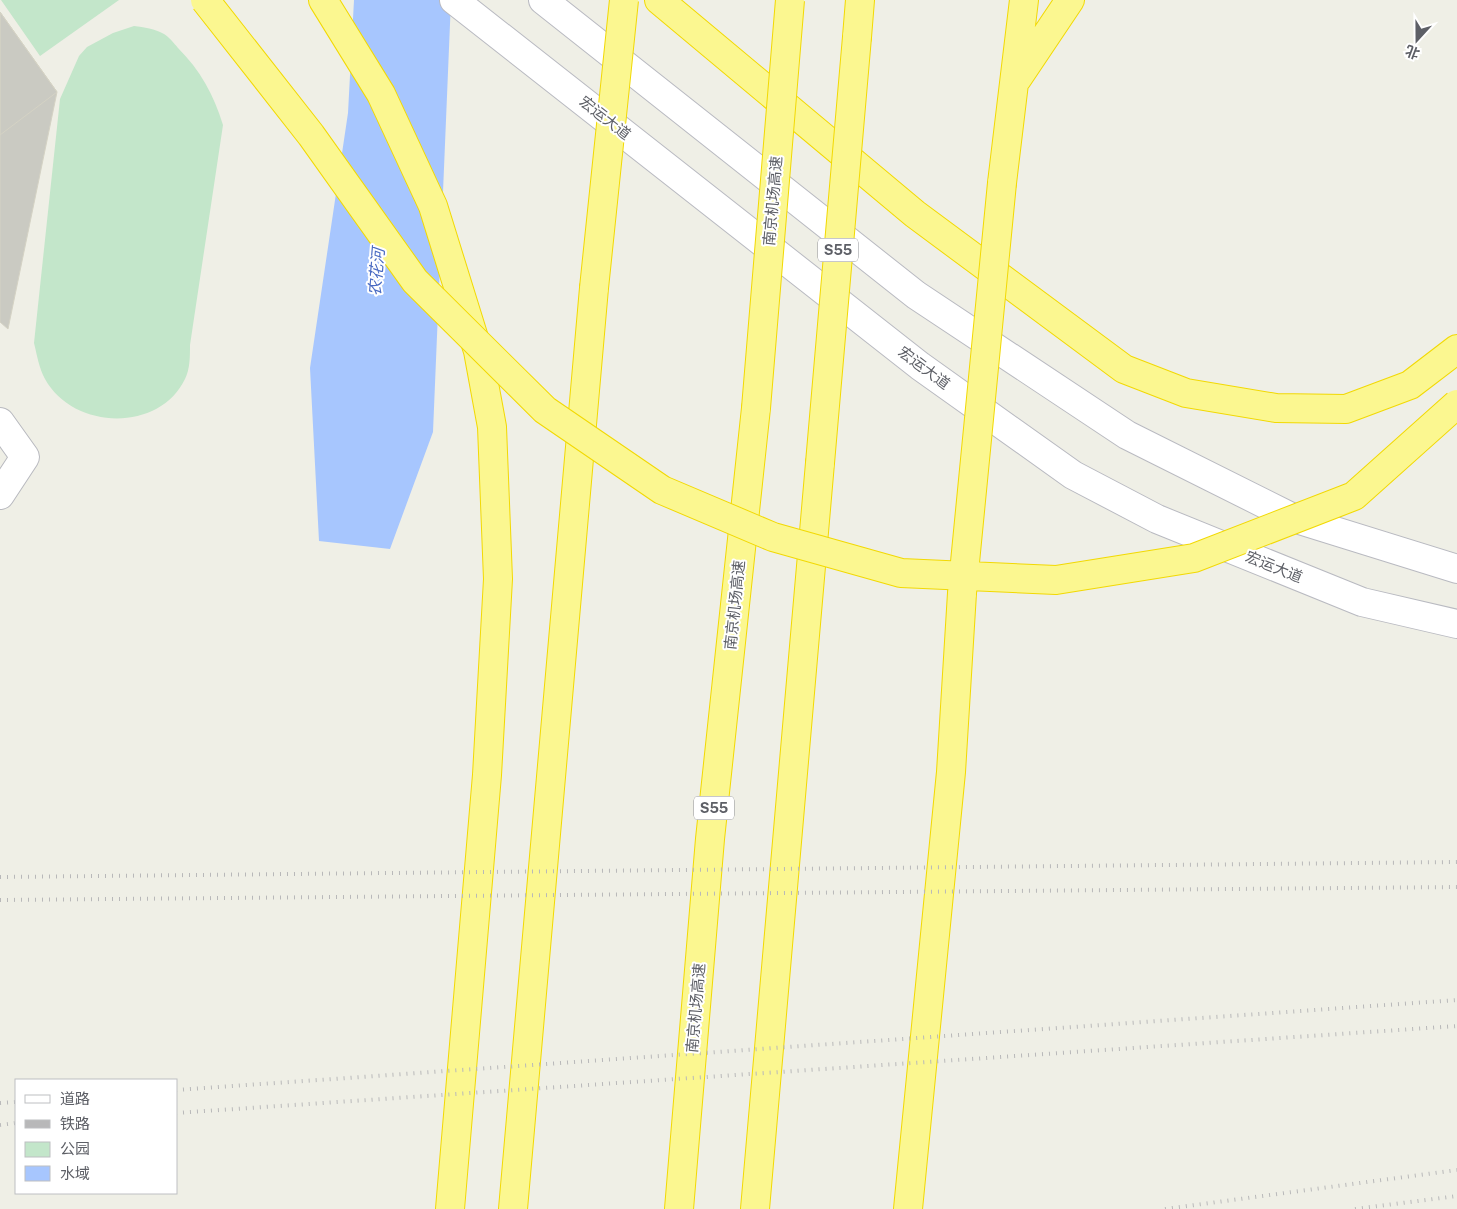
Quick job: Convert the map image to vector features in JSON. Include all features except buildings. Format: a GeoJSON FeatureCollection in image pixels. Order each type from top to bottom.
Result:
{"type":"FeatureCollection","features":[{"type":"Feature","properties":{"kind":"highway"},"geometry":{"type":"LineString","coordinates":[[205,0],[311,135],[415,280],[545,410],[662,490],[774,537],[901,572],[1056,580],[1194,558],[1354,496],[1457,404]]}},
{"type":"Feature","properties":{"kind":"highway"},"geometry":{"type":"LineString","coordinates":[[323,0],[381,94],[433,206],[478,350],[492,427],[498,579],[487,775],[450,1209]]}},
{"type":"Feature","properties":{"kind":"highway"},"geometry":{"type":"LineString","coordinates":[[513,1209],[554,767],[594,288],[624,0]]}},
{"type":"Feature","properties":{"kind":"highway"},"geometry":{"type":"LineString","coordinates":[[659,0],[915,214],[1124,369],[1186,392],[1276,408],[1346,409],[1410,385],[1457,349]]}},
{"type":"Feature","properties":{"kind":"highway","name":"南京机场高速"},"geometry":{"type":"LineString","coordinates":[[679,1209],[710,839],[756,408],[790,0]]}},
{"type":"Feature","properties":{"kind":"highway","name":"S55"},"geometry":{"type":"LineString","coordinates":[[755,1209],[860,0]]}},
{"type":"Feature","properties":{"kind":"highway"},"geometry":{"type":"LineString","coordinates":[[908,1209],[951,772],[962,593],[1002,183],[1024,0]]}},
{"type":"Feature","properties":{"kind":"highway"},"geometry":{"type":"LineString","coordinates":[[1015,82],[1070,0]]}},
{"type":"Feature","properties":{"kind":"main road"},"geometry":{"type":"LineString","coordinates":[[543,0],[916,295],[1127,435],[1293,518],[1457,570]]}},
{"type":"Feature","properties":{"kind":"main road","name":"宏运大道"},"geometry":{"type":"LineString","coordinates":[[458,3],[920,366],[1073,475],[1157,519],[1362,602],[1457,624]]}},
{"type":"Feature","properties":{"kind":"main road"},"geometry":{"type":"LineString","coordinates":[[0,422],[25,457],[0,495]]}},
{"type":"Feature","properties":{"kind":"green space"},"geometry":{"type":"Polygon","coordinates":[[[1,0],[119,0],[40,56],[1,0]]]}},
{"type":"Feature","properties":{"kind":"green space"},"geometry":{"type":"Polygon","coordinates":[[[134,26],[161,32],[173,42],[193,65],[205,84],[215,103],[223,125],[187,375],[173,397],[156,409],[137,416],[116,418],[95,416],[75,408],[58,396],[43,375],[34,343],[60,99],[79,56],[87,47],[113,33],[134,26]]]}},
{"type":"Feature","properties":{"kind":"water","name":"农花河"},"geometry":{"type":"Polygon","coordinates":[[[354,0],[451,0],[433,432],[390,549],[319,541],[310,368],[348,113],[354,0]]]}},
{"type":"Feature","properties":{"kind":"railway"},"geometry":{"type":"LineString","coordinates":[[0,877],[1457,862]]}},
{"type":"Feature","properties":{"kind":"railway"},"geometry":{"type":"LineString","coordinates":[[0,900],[1457,887]]}},
{"type":"Feature","properties":{"kind":"railway"},"geometry":{"type":"LineString","coordinates":[[178,1090],[1457,1000]]}},
{"type":"Feature","properties":{"kind":"railway"},"geometry":{"type":"LineString","coordinates":[[178,1113],[1457,1026]]}},
{"type":"Feature","properties":{"kind":"railway"},"geometry":{"type":"LineString","coordinates":[[0,1103],[15,1102]]}},
{"type":"Feature","properties":{"kind":"railway"},"geometry":{"type":"LineString","coordinates":[[0,1125],[15,1123]]}},
{"type":"Feature","properties":{"kind":"railway"},"geometry":{"type":"LineString","coordinates":[[1165,1209],[1457,1170]]}},
{"type":"Feature","properties":{"kind":"railway"},"geometry":{"type":"LineString","coordinates":[[1355,1209],[1457,1196]]}}]}
